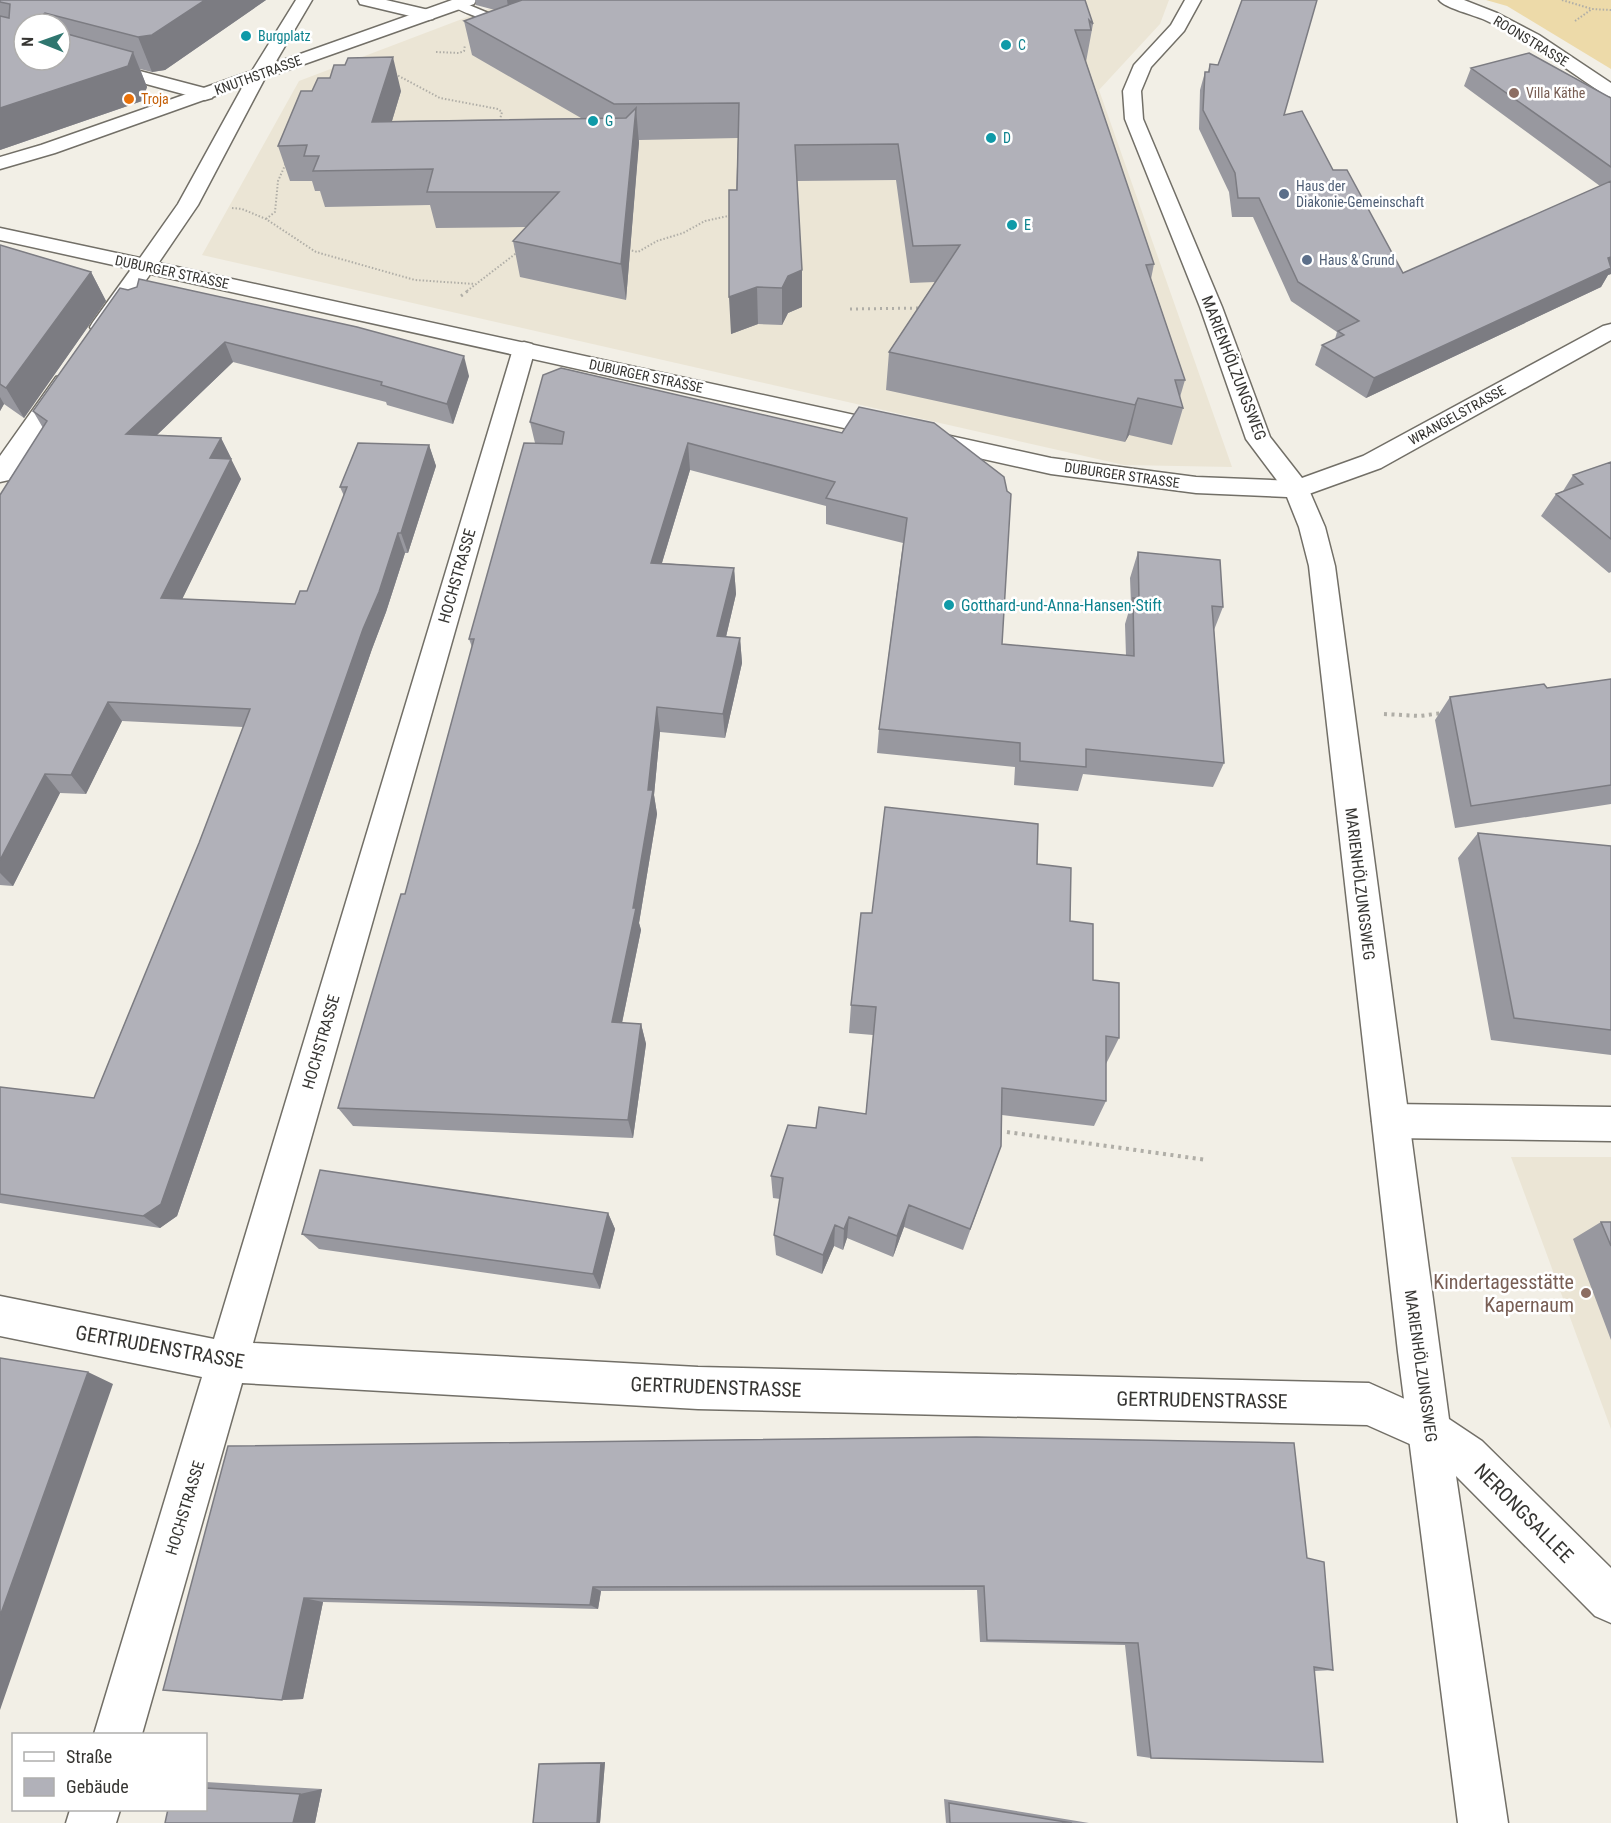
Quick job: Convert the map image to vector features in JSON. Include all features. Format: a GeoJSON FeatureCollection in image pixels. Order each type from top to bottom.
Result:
{"type":"FeatureCollection","features":[{"type":"Feature","properties":{"kind":"street"},"geometry":{"type":"LineString","coordinates":[[87,348],[188,205],[258,75],[304,0]]}},
{"type":"Feature","properties":{"kind":"street"},"geometry":{"type":"LineString","coordinates":[[366,0],[427,15]]}},
{"type":"Feature","properties":{"kind":"street","name":"MARIENHÖLZUNGSWEG"},"geometry":{"type":"LineString","coordinates":[[1193,0],[1178,27],[1143,65],[1132,91],[1134,119],[1214,315],[1258,439],[1297,489],[1312,527],[1322,566],[1453,1620],[1483,1823]]}},
{"type":"Feature","properties":{"kind":"street","name":"ROONSTRASSE"},"geometry":{"type":"LineString","coordinates":[[1447,0],[1491,16],[1524,34],[1611,91]]}},
{"type":"Feature","properties":{"kind":"street","name":"KNUTHSTRASSE"},"geometry":{"type":"LineString","coordinates":[[0,163],[48,149],[463,2]]}},
{"type":"Feature","properties":{"kind":"street"},"geometry":{"type":"LineString","coordinates":[[72,58],[205,94]]}},
{"type":"Feature","properties":{"kind":"street","name":"KNUTHSTRASSE"},"geometry":{"type":"LineString","coordinates":[[0,176],[16,164],[48,149]]}},
{"type":"Feature","properties":{"kind":"street","name":"DUBURGER STRASSE"},"geometry":{"type":"LineString","coordinates":[[0,234],[1051,466],[1196,485],[1297,489]]}},
{"type":"Feature","properties":{"kind":"street","name":"WRANGELSTRASSE"},"geometry":{"type":"LineString","coordinates":[[1297,489],[1372,462],[1611,331]]}},
{"type":"Feature","properties":{"kind":"street","name":"HOCHSTRASSE"},"geometry":{"type":"LineString","coordinates":[[117,1733],[524,349]]}},
{"type":"Feature","properties":{"kind":"street"},"geometry":{"type":"LineString","coordinates":[[0,474],[74,367]]}},
{"type":"Feature","properties":{"kind":"street"},"geometry":{"type":"LineString","coordinates":[[1390,1121],[1611,1124]]}},
{"type":"Feature","properties":{"kind":"street","name":"GERTRUDENSTRASSE"},"geometry":{"type":"LineString","coordinates":[[0,1316],[228,1362],[698,1388],[1369,1404],[1431,1432]]}},
{"type":"Feature","properties":{"kind":"street","name":"NERONGSALLEE"},"geometry":{"type":"LineString","coordinates":[[1431,1432],[1467,1456],[1611,1600]]}},
{"type":"Feature","properties":{"kind":"lane"},"geometry":{"type":"LineString","coordinates":[[463,2],[488,18],[502,19],[523,17],[555,0]]}},
{"type":"Feature","properties":{"kind":"path"},"geometry":{"type":"LineString","coordinates":[[1562,0],[1592,9],[1611,10]]}},
{"type":"Feature","properties":{"kind":"path"},"geometry":{"type":"LineString","coordinates":[[429,52],[459,53],[464,51],[465,42],[502,19]]}},
{"type":"Feature","properties":{"kind":"path"},"geometry":{"type":"LineString","coordinates":[[394,68],[394,73],[398,77],[419,85],[440,98],[498,108],[502,112],[498,130]]}},
{"type":"Feature","properties":{"kind":"path"},"geometry":{"type":"LineString","coordinates":[[266,219],[275,212],[278,181],[287,161]]}},
{"type":"Feature","properties":{"kind":"path"},"geometry":{"type":"LineString","coordinates":[[188,205],[242,209],[266,219],[316,252],[415,280],[476,284]]}},
{"type":"Feature","properties":{"kind":"path"},"geometry":{"type":"LineString","coordinates":[[615,247],[638,252],[657,241],[683,233],[705,221],[740,214]]}},
{"type":"Feature","properties":{"kind":"path"},"geometry":{"type":"LineString","coordinates":[[423,327],[526,246]]}},
{"type":"Feature","properties":{"kind":"path"},"geometry":{"type":"LineString","coordinates":[[850,309],[932,308]]}},
{"type":"Feature","properties":{"kind":"path"},"geometry":{"type":"LineString","coordinates":[[1339,711],[1420,716],[1454,711]]}},
{"type":"Feature","properties":{"kind":"path"},"geometry":{"type":"LineString","coordinates":[[1007,1132],[1207,1160]]}},
{"type":"Feature","properties":{"kind":"shaded area"},"geometry":{"type":"Polygon","coordinates":[[[512,0],[1169,0],[1160,24],[1099,90],[1232,467],[1124,465],[202,255],[299,81],[512,0]]]}},
{"type":"Feature","properties":{"kind":"shaded area"},"geometry":{"type":"Polygon","coordinates":[[[1486,0],[1611,0],[1611,69],[1507,6],[1486,0]]]}},
{"type":"Feature","properties":{"kind":"shaded area","name":"Kindertagesstätte Kapernaum"},"geometry":{"type":"Polygon","coordinates":[[[1511,1157],[1611,1157],[1611,1429],[1511,1157]]]}},
{"type":"Feature","properties":{"kind":"building"},"geometry":{"type":"Polygon","coordinates":[[[0,0],[205,0],[152,35],[138,37],[72,20],[72,12],[12,12],[12,72],[72,72],[72,35],[133,52],[128,66],[0,108],[0,16],[9,18],[10,4],[0,2],[0,0]]]}},
{"type":"Feature","properties":{"kind":"building"},"geometry":{"type":"Polygon","coordinates":[[[522,0],[1085,0],[1093,24],[1089,20],[1091,30],[1075,30],[1154,264],[1146,265],[1185,380],[1175,380],[1183,408],[1138,398],[1135,405],[889,352],[960,245],[913,246],[898,144],[795,145],[802,270],[788,276],[782,288],[757,287],[729,297],[729,190],[737,190],[739,103],[614,104],[464,21],[522,0]]]}},
{"type":"Feature","properties":{"kind":"building"},"geometry":{"type":"Polygon","coordinates":[[[1242,0],[1317,0],[1284,115],[1302,111],[1333,170],[1347,170],[1403,273],[1611,181],[1611,257],[1608,258],[1611,268],[1374,378],[1322,345],[1344,335],[1338,331],[1359,321],[1298,282],[1259,198],[1238,198],[1235,173],[1203,110],[1205,72],[1209,72],[1210,64],[1218,65],[1242,0]]]}},
{"type":"Feature","properties":{"kind":"building"},"geometry":{"type":"Polygon","coordinates":[[[1529,53],[1611,98],[1611,167],[1471,68],[1529,53]]]}},
{"type":"Feature","properties":{"kind":"building"},"geometry":{"type":"Polygon","coordinates":[[[393,57],[372,122],[626,118],[636,108],[621,264],[513,241],[559,192],[427,192],[433,169],[313,171],[319,156],[304,156],[307,145],[278,146],[301,91],[312,91],[318,78],[330,78],[334,65],[345,65],[348,58],[393,57]]]}},
{"type":"Feature","properties":{"kind":"building"},"geometry":{"type":"Polygon","coordinates":[[[0,245],[91,272],[6,388],[0,384],[0,245]]]}},
{"type":"Feature","properties":{"kind":"building"},"geometry":{"type":"Polygon","coordinates":[[[139,279],[357,327],[464,356],[447,404],[381,385],[382,382],[225,342],[126,434],[221,438],[210,458],[231,459],[161,598],[295,604],[300,591],[307,591],[347,487],[340,487],[358,443],[429,445],[401,533],[398,533],[379,592],[363,629],[161,1204],[143,1216],[0,1194],[0,1087],[94,1098],[199,843],[250,709],[108,702],[71,775],[45,774],[0,860],[0,495],[47,421],[33,411],[120,288],[128,290],[137,287],[139,279]]]}},
{"type":"Feature","properties":{"kind":"building"},"geometry":{"type":"Polygon","coordinates":[[[561,368],[842,433],[859,407],[934,423],[1004,477],[1007,491],[1011,494],[1002,644],[1134,656],[1133,598],[1139,599],[1138,552],[1220,560],[1223,607],[1212,606],[1224,763],[1086,749],[1086,767],[1020,761],[1020,743],[879,729],[907,518],[826,498],[835,482],[688,443],[651,563],[734,568],[717,636],[740,638],[723,714],[657,707],[648,790],[653,790],[633,908],[636,908],[612,1022],[641,1024],[628,1120],[338,1108],[401,894],[405,894],[474,639],[469,639],[524,443],[562,444],[564,432],[530,422],[543,375],[561,368]]]}},
{"type":"Feature","properties":{"kind":"building"},"geometry":{"type":"Polygon","coordinates":[[[1611,462],[1611,539],[1556,494],[1583,484],[1573,475],[1611,462]]]}},
{"type":"Feature","properties":{"kind":"building"},"geometry":{"type":"Polygon","coordinates":[[[1611,679],[1611,785],[1471,806],[1450,697],[1544,684],[1547,688],[1611,679]]]}},
{"type":"Feature","properties":{"kind":"building"},"geometry":{"type":"Polygon","coordinates":[[[885,807],[1038,824],[1037,864],[1071,868],[1070,921],[1093,924],[1093,980],[1119,983],[1119,1038],[1106,1036],[1106,1101],[1002,1088],[1001,1146],[970,1229],[909,1205],[897,1236],[849,1217],[844,1229],[835,1225],[823,1255],[774,1235],[783,1178],[771,1176],[788,1125],[816,1128],[819,1107],[866,1114],[876,1007],[851,1005],[861,913],[872,913],[885,807]]]}},
{"type":"Feature","properties":{"kind":"building"},"geometry":{"type":"Polygon","coordinates":[[[1478,833],[1611,846],[1611,1030],[1514,1018],[1478,833]]]}},
{"type":"Feature","properties":{"kind":"building"},"geometry":{"type":"Polygon","coordinates":[[[320,1170],[608,1213],[593,1274],[302,1234],[320,1170]]]}},
{"type":"Feature","properties":{"kind":"building"},"geometry":{"type":"Polygon","coordinates":[[[1601,1222],[1611,1222],[1611,1246],[1601,1222]]]}},
{"type":"Feature","properties":{"kind":"building"},"geometry":{"type":"Polygon","coordinates":[[[0,1358],[88,1372],[0,1616],[0,1358]]]}},
{"type":"Feature","properties":{"kind":"building"},"geometry":{"type":"Polygon","coordinates":[[[976,1437],[1294,1443],[1307,1558],[1324,1562],[1333,1670],[1314,1667],[1323,1762],[1151,1758],[1138,1643],[987,1640],[984,1586],[593,1587],[590,1605],[304,1598],[282,1700],[163,1690],[228,1446],[976,1437]]]}},
{"type":"Feature","properties":{"kind":"building"},"geometry":{"type":"Polygon","coordinates":[[[601,1763],[597,1823],[533,1823],[539,1764],[601,1763]]]}},
{"type":"Feature","properties":{"kind":"building"},"geometry":{"type":"Polygon","coordinates":[[[207,1788],[300,1794],[293,1823],[165,1823],[168,1811],[207,1811],[207,1788]]]}},
{"type":"Feature","properties":{"kind":"building"},"geometry":{"type":"Polygon","coordinates":[[[949,1803],[1072,1823],[950,1823],[949,1803]]]}},
{"type":"Feature","properties":{"kind":"place","name":"Burgplatz"},"geometry":{"type":"Point","coordinates":[246,36]}},
{"type":"Feature","properties":{"kind":"place","name":"C"},"geometry":{"type":"Point","coordinates":[1006,45]}},
{"type":"Feature","properties":{"kind":"place","name":"Villa Käthe"},"geometry":{"type":"Point","coordinates":[1514,93]}},
{"type":"Feature","properties":{"kind":"place","name":"Troja"},"geometry":{"type":"Point","coordinates":[129,99]}},
{"type":"Feature","properties":{"kind":"place","name":"G"},"geometry":{"type":"Point","coordinates":[593,121]}},
{"type":"Feature","properties":{"kind":"place","name":"D"},"geometry":{"type":"Point","coordinates":[991,138]}},
{"type":"Feature","properties":{"kind":"place","name":"Haus der Diakonie-Gemeinschaft"},"geometry":{"type":"Point","coordinates":[1284,194]}},
{"type":"Feature","properties":{"kind":"place","name":"E"},"geometry":{"type":"Point","coordinates":[1012,225]}},
{"type":"Feature","properties":{"kind":"place","name":"Haus & Grund"},"geometry":{"type":"Point","coordinates":[1307,260]}},
{"type":"Feature","properties":{"kind":"place","name":"Gotthard-und-Anna-Hansen-Stift"},"geometry":{"type":"Point","coordinates":[949,605]}},
{"type":"Feature","properties":{"kind":"place","name":"Kindertagesstätte Kapernaum"},"geometry":{"type":"Point","coordinates":[1586,1293]}}]}
